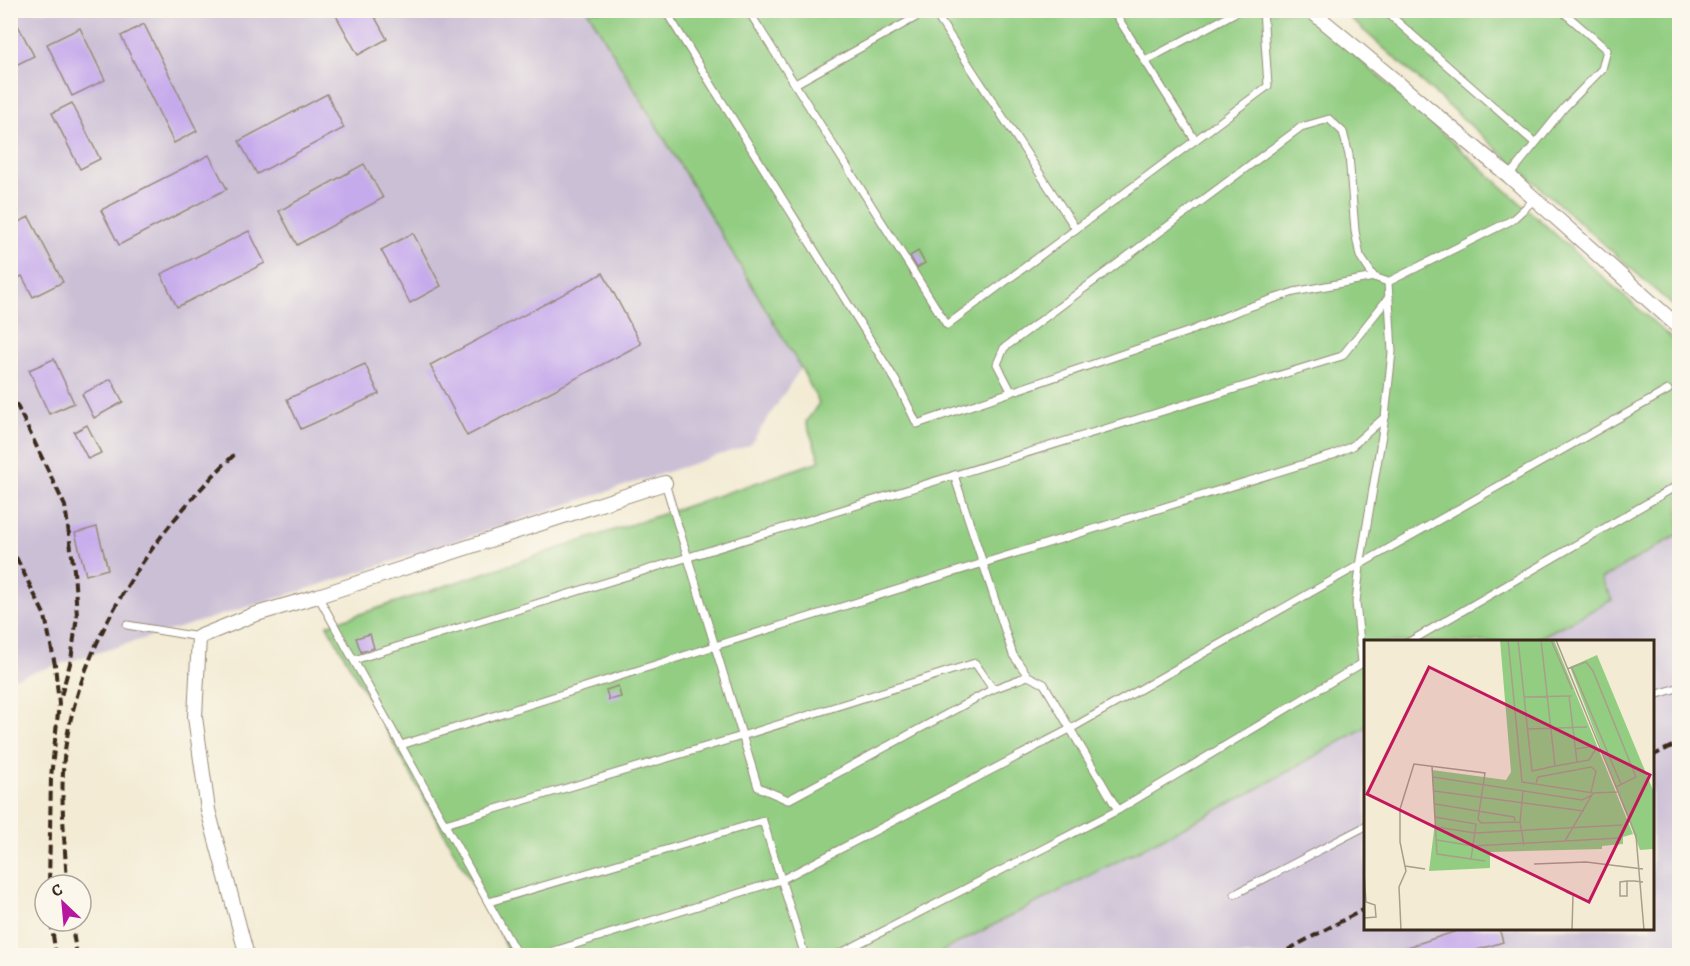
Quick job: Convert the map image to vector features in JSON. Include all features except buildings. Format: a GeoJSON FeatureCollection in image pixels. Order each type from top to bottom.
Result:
{"type":"FeatureCollection","features":[{"type":"Feature","properties":{"kind":"street"},"geometry":{"type":"LineString","coordinates":[[1310,10],[1509,176],[1680,328]]}},
{"type":"Feature","properties":{"kind":"street"},"geometry":{"type":"LineString","coordinates":[[247,956],[208,810],[195,717],[199,637],[253,615],[665,483]]}},
{"type":"Feature","properties":{"kind":"lane"},"geometry":{"type":"LineString","coordinates":[[665,10],[897,381],[917,424],[1192,330],[1240,310],[1294,292],[1374,277],[1388,282],[1512,220],[1535,199]]}},
{"type":"Feature","properties":{"kind":"lane"},"geometry":{"type":"LineString","coordinates":[[748,10],[947,325],[1268,86],[1263,10]]}},
{"type":"Feature","properties":{"kind":"lane"},"geometry":{"type":"LineString","coordinates":[[795,84],[931,10],[1076,229]]}},
{"type":"Feature","properties":{"kind":"lane"},"geometry":{"type":"LineString","coordinates":[[1113,10],[1195,140]]}},
{"type":"Feature","properties":{"kind":"lane"},"geometry":{"type":"LineString","coordinates":[[1145,61],[1240,10]]}},
{"type":"Feature","properties":{"kind":"lane"},"geometry":{"type":"LineString","coordinates":[[1384,10],[1535,143]]}},
{"type":"Feature","properties":{"kind":"lane"},"geometry":{"type":"LineString","coordinates":[[1509,176],[1564,108],[1602,69],[1607,50],[1561,10]]}},
{"type":"Feature","properties":{"kind":"lane"},"geometry":{"type":"LineString","coordinates":[[1011,392],[997,364],[1004,348],[1301,127],[1329,119],[1343,132],[1349,155],[1354,231],[1360,256],[1374,277]]}},
{"type":"Feature","properties":{"kind":"lane"},"geometry":{"type":"LineString","coordinates":[[835,956],[1118,810],[1364,662],[1356,602],[1385,417],[1392,352],[1388,282]]}},
{"type":"Feature","properties":{"kind":"lane"},"geometry":{"type":"LineString","coordinates":[[354,660],[1342,356],[1389,297]]}},
{"type":"Feature","properties":{"kind":"lane"},"geometry":{"type":"LineString","coordinates":[[538,956],[781,880],[1070,729],[1668,390]]}},
{"type":"Feature","properties":{"kind":"lane"},"geometry":{"type":"LineString","coordinates":[[401,745],[1333,455],[1352,446],[1385,417]]}},
{"type":"Feature","properties":{"kind":"lane"},"geometry":{"type":"LineString","coordinates":[[954,475],[1013,655],[1029,676],[1044,684],[1118,810]]}},
{"type":"Feature","properties":{"kind":"lane"},"geometry":{"type":"LineString","coordinates":[[665,483],[758,787],[788,800],[993,689],[1029,676]]}},
{"type":"Feature","properties":{"kind":"lane"},"geometry":{"type":"LineString","coordinates":[[1412,640],[1680,484]]}},
{"type":"Feature","properties":{"kind":"lane"},"geometry":{"type":"LineString","coordinates":[[318,596],[518,956]]}},
{"type":"Feature","properties":{"kind":"lane"},"geometry":{"type":"LineString","coordinates":[[127,625],[199,637]]}},
{"type":"Feature","properties":{"kind":"lane"},"geometry":{"type":"LineString","coordinates":[[445,824],[742,736],[975,663],[993,689]]}},
{"type":"Feature","properties":{"kind":"lane"},"geometry":{"type":"LineString","coordinates":[[1654,696],[1680,687]]}},
{"type":"Feature","properties":{"kind":"lane"},"geometry":{"type":"LineString","coordinates":[[489,902],[763,821],[805,956]]}},
{"type":"Feature","properties":{"kind":"lane"},"geometry":{"type":"LineString","coordinates":[[1235,894],[1364,827]]}},
{"type":"Feature","properties":{"kind":"shaded area"},"geometry":{"type":"Polygon","coordinates":[[[11,11],[588,11],[801,368],[750,445],[310,588],[11,679],[11,11]]]}},
{"type":"Feature","properties":{"kind":"shaded area"},"geometry":{"type":"Polygon","coordinates":[[[1679,534],[1679,955],[935,956],[1250,793],[1364,728],[1364,930],[1654,930],[1654,640],[1535,640],[1612,600],[1601,579],[1679,534]]]}},
{"type":"Feature","properties":{"kind":"green space"},"geometry":{"type":"Polygon","coordinates":[[[588,11],[1306,11],[1679,345],[1679,534],[1601,579],[1612,600],[1535,640],[1364,640],[1364,728],[1250,793],[935,955],[508,955],[501,935],[327,625],[820,461],[806,422],[819,403],[801,368],[588,11]]]}},
{"type":"Feature","properties":{"kind":"green space"},"geometry":{"type":"Polygon","coordinates":[[[1342,11],[1676,11],[1680,14],[1679,311],[1342,11]]]}},
{"type":"Feature","properties":{"kind":"railway"},"geometry":{"type":"LineString","coordinates":[[10,391],[65,506],[74,570],[77,616],[71,660],[61,696]]}},
{"type":"Feature","properties":{"kind":"railway"},"geometry":{"type":"LineString","coordinates":[[66,873],[63,806],[64,758],[72,715],[85,673],[102,632],[148,554],[176,518],[235,454]]}},
{"type":"Feature","properties":{"kind":"railway"},"geometry":{"type":"LineString","coordinates":[[10,545],[45,616],[55,665],[59,704],[51,777],[49,873]]}},
{"type":"Feature","properties":{"kind":"railway"},"geometry":{"type":"LineString","coordinates":[[1654,755],[1680,742]]}},
{"type":"Feature","properties":{"kind":"railway"},"geometry":{"type":"LineString","coordinates":[[1276,956],[1364,909]]}},
{"type":"Feature","properties":{"kind":"railway"},"geometry":{"type":"LineString","coordinates":[[53,933],[56,956]]}},
{"type":"Feature","properties":{"kind":"railway"},"geometry":{"type":"LineString","coordinates":[[73,933],[77,956]]}}]}
